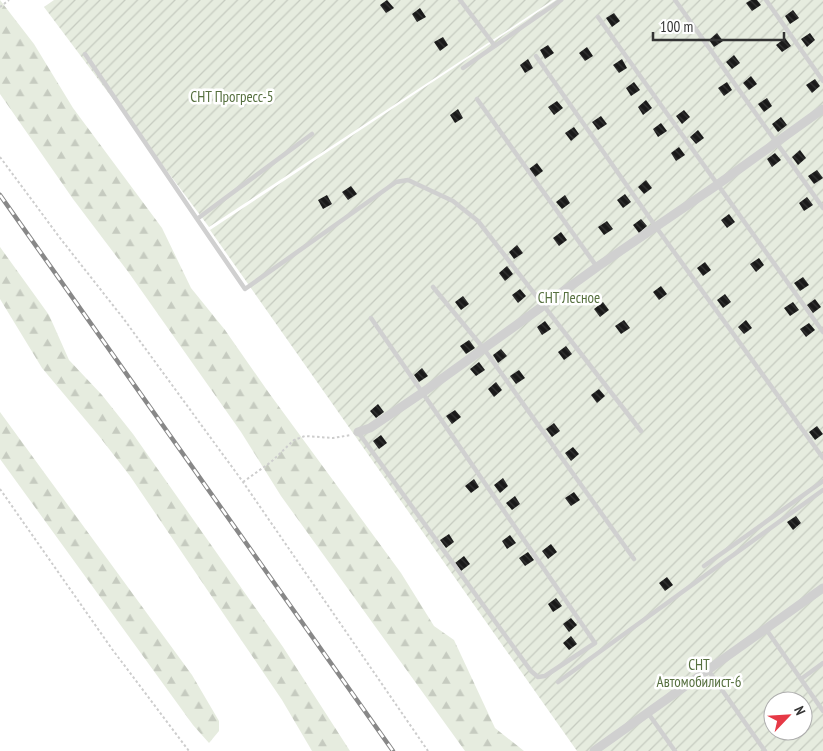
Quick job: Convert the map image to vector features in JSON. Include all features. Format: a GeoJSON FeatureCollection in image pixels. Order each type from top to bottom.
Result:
{"type":"FeatureCollection","features":[{"type":"Feature","properties":{"kind":"street"},"geometry":{"type":"LineString","coordinates":[[358,432],[370,428],[422,393],[597,267],[717,185],[823,109]]}},
{"type":"Feature","properties":{"kind":"street"},"geometry":{"type":"LineString","coordinates":[[594,751],[823,588]]}},
{"type":"Feature","properties":{"kind":"lane"},"geometry":{"type":"LineString","coordinates":[[460,0],[495,46]]}},
{"type":"Feature","properties":{"kind":"lane"},"geometry":{"type":"LineString","coordinates":[[463,68],[554,2],[561,0]]}},
{"type":"Feature","properties":{"kind":"lane"},"geometry":{"type":"LineString","coordinates":[[675,0],[823,208]]}},
{"type":"Feature","properties":{"kind":"lane"},"geometry":{"type":"LineString","coordinates":[[766,0],[823,81]]}},
{"type":"Feature","properties":{"kind":"lane"},"geometry":{"type":"LineString","coordinates":[[598,17],[823,332]]}},
{"type":"Feature","properties":{"kind":"lane"},"geometry":{"type":"LineString","coordinates":[[85,54],[245,289],[396,182],[408,180],[453,201],[478,221],[642,431]]}},
{"type":"Feature","properties":{"kind":"lane"},"geometry":{"type":"LineString","coordinates":[[536,56],[656,227],[823,458]]}},
{"type":"Feature","properties":{"kind":"lane"},"geometry":{"type":"LineString","coordinates":[[477,99],[597,267]]}},
{"type":"Feature","properties":{"kind":"lane"},"geometry":{"type":"LineString","coordinates":[[197,218],[312,134]]}},
{"type":"Feature","properties":{"kind":"lane"},"geometry":{"type":"LineString","coordinates":[[433,287],[484,349],[634,559]]}},
{"type":"Feature","properties":{"kind":"lane"},"geometry":{"type":"LineString","coordinates":[[358,432],[531,671],[538,676],[545,676],[595,643],[371,318]]}},
{"type":"Feature","properties":{"kind":"lane"},"geometry":{"type":"LineString","coordinates":[[704,566],[823,481]]}},
{"type":"Feature","properties":{"kind":"lane"},"geometry":{"type":"LineString","coordinates":[[558,682],[823,490]]}},
{"type":"Feature","properties":{"kind":"lane"},"geometry":{"type":"LineString","coordinates":[[766,629],[823,711]]}},
{"type":"Feature","properties":{"kind":"lane"},"geometry":{"type":"LineString","coordinates":[[801,679],[823,663]]}},
{"type":"Feature","properties":{"kind":"lane"},"geometry":{"type":"LineString","coordinates":[[708,670],[765,751]]}},
{"type":"Feature","properties":{"kind":"lane"},"geometry":{"type":"LineString","coordinates":[[647,712],[675,751]]}},
{"type":"Feature","properties":{"kind":"path"},"geometry":{"type":"LineString","coordinates":[[0,7],[9,0]]}},
{"type":"Feature","properties":{"kind":"path"},"geometry":{"type":"LineString","coordinates":[[0,157],[123,318],[243,482],[428,751]]}},
{"type":"Feature","properties":{"kind":"path"},"geometry":{"type":"LineString","coordinates":[[243,482],[271,462],[294,440],[304,436],[333,438],[348,436],[358,432]]}},
{"type":"Feature","properties":{"kind":"path"},"geometry":{"type":"LineString","coordinates":[[0,489],[112,649],[189,751]]}},
{"type":"Feature","properties":{"kind":"green space"},"geometry":{"type":"Polygon","coordinates":[[[0,0],[34,44],[73,108],[162,228],[191,288],[225,330],[401,573],[434,626],[454,640],[495,728],[524,751],[465,751],[281,496],[241,432],[129,273],[73,199],[0,94],[0,0]]]}},
{"type":"Feature","properties":{"kind":"green space","name":"СНТ Прогресс-5"},"geometry":{"type":"Polygon","coordinates":[[[54,0],[553,0],[209,227],[44,7],[54,0]]]}},
{"type":"Feature","properties":{"kind":"green space","name":"СНТ Лесное"},"geometry":{"type":"Polygon","coordinates":[[[556,0],[823,0],[823,751],[577,751],[210,230],[556,0]]]}},
{"type":"Feature","properties":{"kind":"green space"},"geometry":{"type":"Polygon","coordinates":[[[0,247],[49,315],[69,360],[102,395],[133,434],[283,647],[350,751],[312,751],[282,700],[130,476],[42,368],[0,299],[0,247]]]}},
{"type":"Feature","properties":{"kind":"green space"},"geometry":{"type":"Polygon","coordinates":[[[0,412],[192,675],[219,721],[219,731],[209,743],[193,725],[0,459],[0,412]]]}},
{"type":"Feature","properties":{"kind":"building"},"geometry":{"type":"Polygon","coordinates":[[[387,0],[394,8],[386,13],[380,5],[387,0]]]}},
{"type":"Feature","properties":{"kind":"building"},"geometry":{"type":"Polygon","coordinates":[[[751,0],[757,0],[761,5],[752,11],[746,3],[751,0]]]}},
{"type":"Feature","properties":{"kind":"building"},"geometry":{"type":"Polygon","coordinates":[[[420,8],[426,17],[417,22],[412,14],[420,8]]]}},
{"type":"Feature","properties":{"kind":"building"},"geometry":{"type":"Polygon","coordinates":[[[793,10],[799,18],[790,24],[785,16],[793,10]]]}},
{"type":"Feature","properties":{"kind":"building"},"geometry":{"type":"Polygon","coordinates":[[[614,13],[620,21],[612,27],[606,18],[614,13]]]}},
{"type":"Feature","properties":{"kind":"building"},"geometry":{"type":"Polygon","coordinates":[[[717,33],[723,41],[714,47],[709,40],[717,33]]]}},
{"type":"Feature","properties":{"kind":"building"},"geometry":{"type":"Polygon","coordinates":[[[810,33],[815,40],[807,47],[801,39],[810,33]]]}},
{"type":"Feature","properties":{"kind":"building"},"geometry":{"type":"Polygon","coordinates":[[[443,37],[448,45],[440,51],[434,42],[443,37]]]}},
{"type":"Feature","properties":{"kind":"building"},"geometry":{"type":"Polygon","coordinates":[[[785,38],[791,46],[782,52],[776,45],[785,38]]]}},
{"type":"Feature","properties":{"kind":"building"},"geometry":{"type":"Polygon","coordinates":[[[548,45],[554,53],[545,59],[540,50],[548,45]]]}},
{"type":"Feature","properties":{"kind":"building"},"geometry":{"type":"Polygon","coordinates":[[[587,47],[593,56],[585,61],[579,53],[587,47]]]}},
{"type":"Feature","properties":{"kind":"building"},"geometry":{"type":"Polygon","coordinates":[[[734,55],[740,63],[732,69],[726,62],[734,55]]]}},
{"type":"Feature","properties":{"kind":"building"},"geometry":{"type":"Polygon","coordinates":[[[528,59],[533,68],[525,73],[520,65],[528,59]]]}},
{"type":"Feature","properties":{"kind":"building"},"geometry":{"type":"Polygon","coordinates":[[[622,59],[627,68],[619,73],[613,65],[622,59]]]}},
{"type":"Feature","properties":{"kind":"building"},"geometry":{"type":"Polygon","coordinates":[[[751,76],[757,84],[749,90],[743,83],[751,76]]]}},
{"type":"Feature","properties":{"kind":"building"},"geometry":{"type":"Polygon","coordinates":[[[815,79],[820,86],[812,93],[806,85],[815,79]]]}},
{"type":"Feature","properties":{"kind":"building"},"geometry":{"type":"Polygon","coordinates":[[[634,82],[640,90],[631,96],[626,88],[634,82]]]}},
{"type":"Feature","properties":{"kind":"building"},"geometry":{"type":"Polygon","coordinates":[[[727,82],[732,90],[724,96],[718,88],[727,82]]]}},
{"type":"Feature","properties":{"kind":"building"},"geometry":{"type":"Polygon","coordinates":[[[767,98],[772,106],[764,112],[758,104],[767,98]]]}},
{"type":"Feature","properties":{"kind":"building"},"geometry":{"type":"Polygon","coordinates":[[[646,100],[652,108],[643,115],[638,107],[646,100]]]}},
{"type":"Feature","properties":{"kind":"building"},"geometry":{"type":"Polygon","coordinates":[[[557,101],[563,108],[554,115],[548,107],[557,101]]]}},
{"type":"Feature","properties":{"kind":"building"},"geometry":{"type":"Polygon","coordinates":[[[458,109],[463,118],[455,123],[450,115],[458,109]]]}},
{"type":"Feature","properties":{"kind":"building"},"geometry":{"type":"Polygon","coordinates":[[[684,110],[690,117],[682,124],[676,116],[684,110]]]}},
{"type":"Feature","properties":{"kind":"building"},"geometry":{"type":"Polygon","coordinates":[[[601,116],[607,124],[598,130],[592,122],[601,116]]]}},
{"type":"Feature","properties":{"kind":"building"},"geometry":{"type":"Polygon","coordinates":[[[781,117],[787,125],[778,132],[772,124],[781,117]]]}},
{"type":"Feature","properties":{"kind":"building"},"geometry":{"type":"Polygon","coordinates":[[[661,123],[667,131],[658,137],[653,129],[661,123]]]}},
{"type":"Feature","properties":{"kind":"building"},"geometry":{"type":"Polygon","coordinates":[[[574,127],[579,134],[571,141],[565,133],[574,127]]]}},
{"type":"Feature","properties":{"kind":"building"},"geometry":{"type":"Polygon","coordinates":[[[698,130],[704,138],[696,144],[690,137],[698,130]]]}},
{"type":"Feature","properties":{"kind":"building"},"geometry":{"type":"Polygon","coordinates":[[[679,147],[685,155],[676,161],[671,153],[679,147]]]}},
{"type":"Feature","properties":{"kind":"building"},"geometry":{"type":"Polygon","coordinates":[[[800,150],[806,158],[798,165],[792,157],[800,150]]]}},
{"type":"Feature","properties":{"kind":"building"},"geometry":{"type":"Polygon","coordinates":[[[775,153],[781,160],[772,167],[767,159],[775,153]]]}},
{"type":"Feature","properties":{"kind":"building"},"geometry":{"type":"Polygon","coordinates":[[[537,163],[543,171],[535,177],[529,169],[537,163]]]}},
{"type":"Feature","properties":{"kind":"building"},"geometry":{"type":"Polygon","coordinates":[[[817,170],[823,178],[814,184],[808,176],[817,170]]]}},
{"type":"Feature","properties":{"kind":"building"},"geometry":{"type":"Polygon","coordinates":[[[646,180],[652,188],[644,194],[638,187],[646,180]]]}},
{"type":"Feature","properties":{"kind":"building"},"geometry":{"type":"Polygon","coordinates":[[[351,186],[357,194],[348,200],[342,192],[351,186]]]}},
{"type":"Feature","properties":{"kind":"building"},"geometry":{"type":"Polygon","coordinates":[[[625,194],[631,202],[623,208],[617,200],[625,194]]]}},
{"type":"Feature","properties":{"kind":"building"},"geometry":{"type":"Polygon","coordinates":[[[327,195],[332,204],[323,209],[318,200],[327,195]]]}},
{"type":"Feature","properties":{"kind":"building"},"geometry":{"type":"Polygon","coordinates":[[[565,195],[570,203],[562,209],[556,202],[565,195]]]}},
{"type":"Feature","properties":{"kind":"building"},"geometry":{"type":"Polygon","coordinates":[[[807,197],[813,205],[804,211],[799,203],[807,197]]]}},
{"type":"Feature","properties":{"kind":"building"},"geometry":{"type":"Polygon","coordinates":[[[729,214],[735,222],[727,228],[721,220],[729,214]]]}},
{"type":"Feature","properties":{"kind":"building"},"geometry":{"type":"Polygon","coordinates":[[[641,219],[647,226],[639,233],[633,225],[641,219]]]}},
{"type":"Feature","properties":{"kind":"building"},"geometry":{"type":"Polygon","coordinates":[[[607,221],[613,229],[604,235],[598,227],[607,221]]]}},
{"type":"Feature","properties":{"kind":"building"},"geometry":{"type":"Polygon","coordinates":[[[561,232],[567,240],[559,246],[553,238],[561,232]]]}},
{"type":"Feature","properties":{"kind":"building"},"geometry":{"type":"Polygon","coordinates":[[[517,245],[523,253],[514,259],[509,252],[517,245]]]}},
{"type":"Feature","properties":{"kind":"building"},"geometry":{"type":"Polygon","coordinates":[[[759,258],[764,265],[756,272],[750,264],[759,258]]]}},
{"type":"Feature","properties":{"kind":"building"},"geometry":{"type":"Polygon","coordinates":[[[705,262],[711,270],[703,276],[697,268],[705,262]]]}},
{"type":"Feature","properties":{"kind":"building"},"geometry":{"type":"Polygon","coordinates":[[[507,266],[513,274],[505,281],[499,273],[507,266]]]}},
{"type":"Feature","properties":{"kind":"building"},"geometry":{"type":"Polygon","coordinates":[[[803,277],[809,285],[800,291],[794,283],[803,277]]]}},
{"type":"Feature","properties":{"kind":"building"},"geometry":{"type":"Polygon","coordinates":[[[661,286],[667,294],[659,300],[653,292],[661,286]]]}},
{"type":"Feature","properties":{"kind":"building"},"geometry":{"type":"Polygon","coordinates":[[[520,289],[526,296],[518,303],[512,295],[520,289]]]}},
{"type":"Feature","properties":{"kind":"building"},"geometry":{"type":"Polygon","coordinates":[[[725,294],[731,302],[723,308],[717,300],[725,294]]]}},
{"type":"Feature","properties":{"kind":"building"},"geometry":{"type":"Polygon","coordinates":[[[463,296],[469,304],[461,310],[455,302],[463,296]]]}},
{"type":"Feature","properties":{"kind":"building"},"geometry":{"type":"Polygon","coordinates":[[[815,299],[821,307],[813,313],[807,305],[815,299]]]}},
{"type":"Feature","properties":{"kind":"building"},"geometry":{"type":"Polygon","coordinates":[[[603,302],[609,310],[600,317],[594,309],[603,302]]]}},
{"type":"Feature","properties":{"kind":"building"},"geometry":{"type":"Polygon","coordinates":[[[793,302],[799,310],[790,316],[784,308],[793,302]]]}},
{"type":"Feature","properties":{"kind":"building"},"geometry":{"type":"Polygon","coordinates":[[[624,320],[630,328],[621,334],[615,326],[624,320]]]}},
{"type":"Feature","properties":{"kind":"building"},"geometry":{"type":"Polygon","coordinates":[[[746,320],[752,328],[744,334],[738,327],[746,320]]]}},
{"type":"Feature","properties":{"kind":"building"},"geometry":{"type":"Polygon","coordinates":[[[545,321],[551,329],[542,335],[537,327],[545,321]]]}},
{"type":"Feature","properties":{"kind":"building"},"geometry":{"type":"Polygon","coordinates":[[[809,323],[815,330],[806,337],[800,329],[809,323]]]}},
{"type":"Feature","properties":{"kind":"building"},"geometry":{"type":"Polygon","coordinates":[[[469,340],[475,348],[466,354],[460,346],[469,340]]]}},
{"type":"Feature","properties":{"kind":"building"},"geometry":{"type":"Polygon","coordinates":[[[566,346],[572,354],[564,360],[558,352],[566,346]]]}},
{"type":"Feature","properties":{"kind":"building"},"geometry":{"type":"Polygon","coordinates":[[[501,349],[507,356],[498,363],[493,355],[501,349]]]}},
{"type":"Feature","properties":{"kind":"building"},"geometry":{"type":"Polygon","coordinates":[[[479,362],[485,370],[476,376],[470,369],[479,362]]]}},
{"type":"Feature","properties":{"kind":"building"},"geometry":{"type":"Polygon","coordinates":[[[422,368],[428,376],[419,382],[414,375],[422,368]]]}},
{"type":"Feature","properties":{"kind":"building"},"geometry":{"type":"Polygon","coordinates":[[[519,370],[525,378],[516,384],[510,376],[519,370]]]}},
{"type":"Feature","properties":{"kind":"building"},"geometry":{"type":"Polygon","coordinates":[[[496,382],[502,390],[494,397],[488,389],[496,382]]]}},
{"type":"Feature","properties":{"kind":"building"},"geometry":{"type":"Polygon","coordinates":[[[599,389],[605,396],[597,403],[591,395],[599,389]]]}},
{"type":"Feature","properties":{"kind":"building"},"geometry":{"type":"Polygon","coordinates":[[[378,404],[384,412],[376,418],[370,411],[378,404]]]}},
{"type":"Feature","properties":{"kind":"building"},"geometry":{"type":"Polygon","coordinates":[[[455,410],[461,417],[452,424],[446,416],[455,410]]]}},
{"type":"Feature","properties":{"kind":"building"},"geometry":{"type":"Polygon","coordinates":[[[554,423],[560,431],[552,437],[546,429],[554,423]]]}},
{"type":"Feature","properties":{"kind":"building"},"geometry":{"type":"Polygon","coordinates":[[[817,426],[823,434],[815,440],[809,432],[817,426]]]}},
{"type":"Feature","properties":{"kind":"building"},"geometry":{"type":"Polygon","coordinates":[[[381,435],[387,443],[379,449],[373,441],[381,435]]]}},
{"type":"Feature","properties":{"kind":"building"},"geometry":{"type":"Polygon","coordinates":[[[573,447],[579,454],[571,461],[565,453],[573,447]]]}},
{"type":"Feature","properties":{"kind":"building"},"geometry":{"type":"Polygon","coordinates":[[[503,478],[508,486],[500,493],[494,485],[503,478]]]}},
{"type":"Feature","properties":{"kind":"building"},"geometry":{"type":"Polygon","coordinates":[[[474,479],[479,487],[471,493],[465,486],[474,479]]]}},
{"type":"Feature","properties":{"kind":"building"},"geometry":{"type":"Polygon","coordinates":[[[574,492],[580,500],[571,506],[565,498],[574,492]]]}},
{"type":"Feature","properties":{"kind":"building"},"geometry":{"type":"Polygon","coordinates":[[[515,496],[520,504],[512,510],[506,503],[515,496]]]}},
{"type":"Feature","properties":{"kind":"building"},"geometry":{"type":"Polygon","coordinates":[[[796,516],[801,523],[793,530],[787,522],[796,516]]]}},
{"type":"Feature","properties":{"kind":"building"},"geometry":{"type":"Polygon","coordinates":[[[449,534],[454,542],[446,548],[440,540],[449,534]]]}},
{"type":"Feature","properties":{"kind":"building"},"geometry":{"type":"Polygon","coordinates":[[[510,535],[516,543],[507,549],[502,541],[510,535]]]}},
{"type":"Feature","properties":{"kind":"building"},"geometry":{"type":"Polygon","coordinates":[[[551,544],[557,552],[548,559],[542,551],[551,544]]]}},
{"type":"Feature","properties":{"kind":"building"},"geometry":{"type":"Polygon","coordinates":[[[528,552],[534,560],[525,566],[519,558],[528,552]]]}},
{"type":"Feature","properties":{"kind":"building"},"geometry":{"type":"Polygon","coordinates":[[[464,556],[470,564],[461,571],[455,563],[464,556]]]}},
{"type":"Feature","properties":{"kind":"building"},"geometry":{"type":"Polygon","coordinates":[[[667,577],[673,585],[665,591],[659,583],[667,577]]]}},
{"type":"Feature","properties":{"kind":"building"},"geometry":{"type":"Polygon","coordinates":[[[556,598],[562,606],[553,612],[548,604],[556,598]]]}},
{"type":"Feature","properties":{"kind":"building"},"geometry":{"type":"Polygon","coordinates":[[[571,618],[577,625],[569,632],[563,624],[571,618]]]}},
{"type":"Feature","properties":{"kind":"building"},"geometry":{"type":"Polygon","coordinates":[[[571,636],[577,644],[569,650],[563,643],[571,636]]]}},
{"type":"Feature","properties":{"kind":"railway"},"geometry":{"type":"LineString","coordinates":[[0,195],[393,751]]}},
{"type":"Feature","properties":{"kind":"park label","name":"СНТ Автомобилист-6"},"geometry":{"type":"Point","coordinates":[699,672]}}]}
